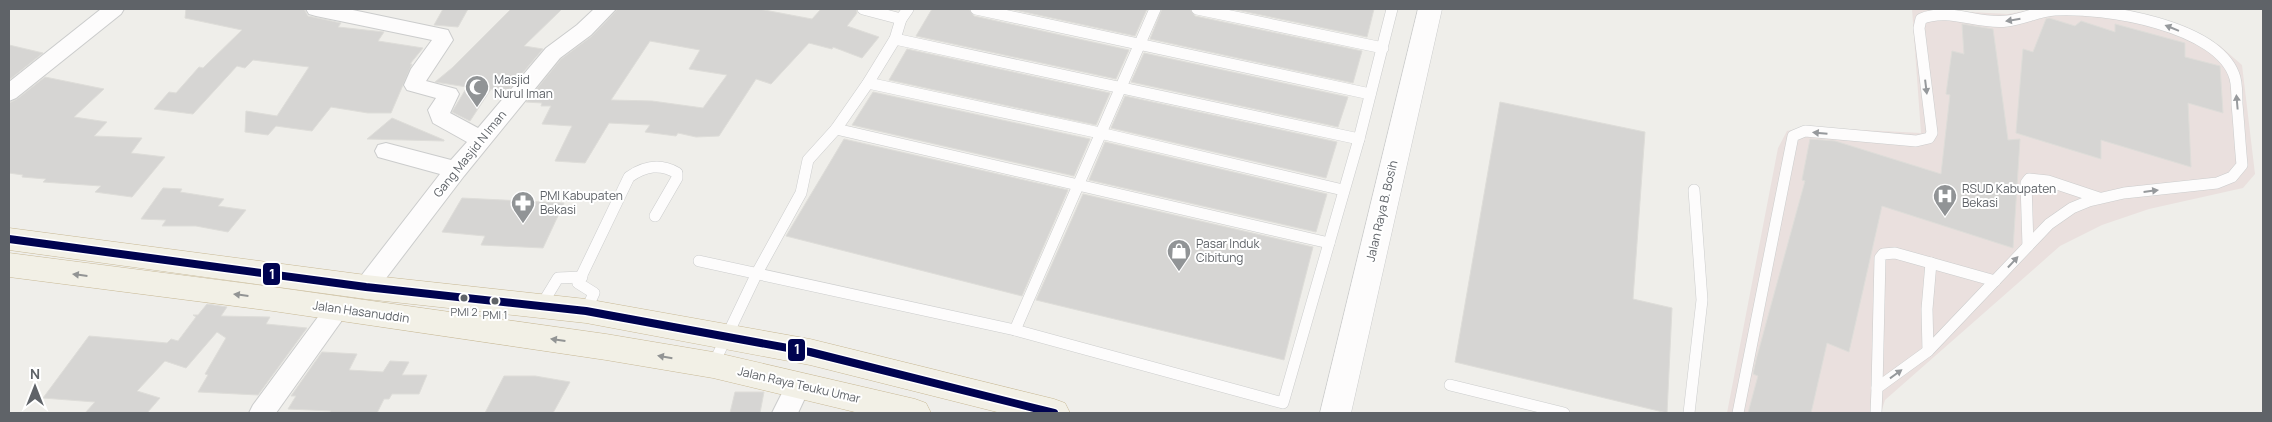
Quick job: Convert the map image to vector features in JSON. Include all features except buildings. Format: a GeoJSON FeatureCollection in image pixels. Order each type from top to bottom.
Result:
{"type":"FeatureCollection","features":[{"type":"Feature","properties":{"kind":"highway","name":"Jalan Hasanuddin"},"geometry":{"type":"LineString","coordinates":[[9,239],[366,287],[586,311],[726,336]]}},
{"type":"Feature","properties":{"kind":"highway","name":"Jalan Hasanuddin"},"geometry":{"type":"LineString","coordinates":[[9,265],[273,299],[606,347],[713,365]]}},
{"type":"Feature","properties":{"kind":"highway"},"geometry":{"type":"LineString","coordinates":[[273,299],[291,276]]}},
{"type":"Feature","properties":{"kind":"highway"},"geometry":{"type":"LineString","coordinates":[[726,336],[810,352],[1054,413]]}},
{"type":"Feature","properties":{"kind":"highway","name":"Jalan Raya Teuku Umar"},"geometry":{"type":"LineString","coordinates":[[713,365],[915,413]]}},
{"type":"Feature","properties":{"kind":"street"},"geometry":{"type":"LineString","coordinates":[[9,93],[114,9]]}},
{"type":"Feature","properties":{"kind":"street"},"geometry":{"type":"LineString","coordinates":[[316,9],[441,35],[443,40],[413,83],[414,85],[449,94],[440,110],[440,117],[482,140]]}},
{"type":"Feature","properties":{"kind":"street","name":"Gang Masjid N Iman"},"geometry":{"type":"LineString","coordinates":[[366,287],[456,170],[553,53],[584,30],[606,9]]}},
{"type":"Feature","properties":{"kind":"street","name":"Jalan Raya B. Bosih"},"geometry":{"type":"LineString","coordinates":[[1335,413],[1430,9]]}},
{"type":"Feature","properties":{"kind":"street"},"geometry":{"type":"LineString","coordinates":[[386,150],[456,170]]}},
{"type":"Feature","properties":{"kind":"street"},"geometry":{"type":"LineString","coordinates":[[262,413],[338,309]]}},
{"type":"Feature","properties":{"kind":"street"},"geometry":{"type":"LineString","coordinates":[[785,413],[799,385]]}},
{"type":"Feature","properties":{"kind":"lane"},"geometry":{"type":"LineString","coordinates":[[863,9],[901,19]]}},
{"type":"Feature","properties":{"kind":"lane"},"geometry":{"type":"LineString","coordinates":[[713,365],[757,273],[802,193],[808,160],[836,130],[868,83],[894,39],[901,19],[908,9]]}},
{"type":"Feature","properties":{"kind":"lane"},"geometry":{"type":"LineString","coordinates":[[976,9],[1370,94]]}},
{"type":"Feature","properties":{"kind":"lane"},"geometry":{"type":"LineString","coordinates":[[1014,330],[1155,9]]}},
{"type":"Feature","properties":{"kind":"lane"},"geometry":{"type":"LineString","coordinates":[[1197,9],[1383,48]]}},
{"type":"Feature","properties":{"kind":"lane"},"geometry":{"type":"LineString","coordinates":[[699,261],[1014,330],[1282,408],[1359,139],[1392,9]]}},
{"type":"Feature","properties":{"kind":"lane"},"geometry":{"type":"LineString","coordinates":[[1738,413],[1794,136],[1805,131],[1916,141],[1929,138],[1932,133],[1919,28],[1921,19],[1926,16],[1948,15],[2000,22],[2056,10],[2123,14],[2156,22],[2182,32],[2205,43],[2224,59],[2235,77],[2242,165],[2239,173],[2230,180],[2217,183],[2099,198],[2076,206],[2062,214],[2028,246],[1928,351],[1877,388]]}},
{"type":"Feature","properties":{"kind":"lane"},"geometry":{"type":"LineString","coordinates":[[894,39],[1359,139]]}},
{"type":"Feature","properties":{"kind":"lane"},"geometry":{"type":"LineString","coordinates":[[868,83],[1100,133],[1344,190]]}},
{"type":"Feature","properties":{"kind":"lane"},"geometry":{"type":"LineString","coordinates":[[836,130],[1329,243]]}},
{"type":"Feature","properties":{"kind":"lane"},"geometry":{"type":"LineString","coordinates":[[586,311],[594,293],[578,283],[629,177],[640,168],[659,167],[672,169],[677,172],[677,178],[656,216]]}},
{"type":"Feature","properties":{"kind":"lane"},"geometry":{"type":"LineString","coordinates":[[2028,246],[2026,182],[2030,179],[2048,181],[2099,198]]}},
{"type":"Feature","properties":{"kind":"lane"},"geometry":{"type":"LineString","coordinates":[[1689,413],[1702,300],[1694,190]]}},
{"type":"Feature","properties":{"kind":"lane"},"geometry":{"type":"LineString","coordinates":[[1876,413],[1880,258],[1883,254],[1895,253],[1995,281]]}},
{"type":"Feature","properties":{"kind":"lane"},"geometry":{"type":"LineString","coordinates":[[1928,351],[1927,309],[1931,263]]}},
{"type":"Feature","properties":{"kind":"lane"},"geometry":{"type":"LineString","coordinates":[[541,306],[558,278],[582,277]]}},
{"type":"Feature","properties":{"kind":"lane"},"geometry":{"type":"LineString","coordinates":[[1450,385],[1564,413]]}},
{"type":"Feature","properties":{"kind":"shaded area","name":"RSUD Kabupaten Bekasi"},"geometry":{"type":"Polygon","coordinates":[[[1912,9],[2008,14],[2035,9],[2125,9],[2175,23],[2219,45],[2242,65],[2255,174],[2243,188],[2149,209],[2102,225],[2060,246],[1885,400],[1881,413],[1727,413],[1778,148],[1787,131],[1805,127],[1921,133],[1912,9]]]}},
{"type":"Feature","properties":{"kind":"transit line","name":"1"},"geometry":{"type":"LineString","coordinates":[[9,239],[366,287],[586,311],[810,352],[1054,413]]}},
{"type":"Feature","properties":{"kind":"place","name":"Masjid Nurul Iman"},"geometry":{"type":"Point","coordinates":[477,108]}},
{"type":"Feature","properties":{"kind":"place","name":"RSUD Kabupaten Bekasi"},"geometry":{"type":"Point","coordinates":[1945,217]}},
{"type":"Feature","properties":{"kind":"place","name":"PMI Kabupaten Bekasi"},"geometry":{"type":"Point","coordinates":[523,224]}},
{"type":"Feature","properties":{"kind":"place","name":"Pasar Induk Cibitung"},"geometry":{"type":"Point","coordinates":[1179,272]}},
{"type":"Feature","properties":{"kind":"place","name":"PMI 2"},"geometry":{"type":"Point","coordinates":[464,298]}},
{"type":"Feature","properties":{"kind":"place","name":"PMI 1"},"geometry":{"type":"Point","coordinates":[495,301]}}]}
